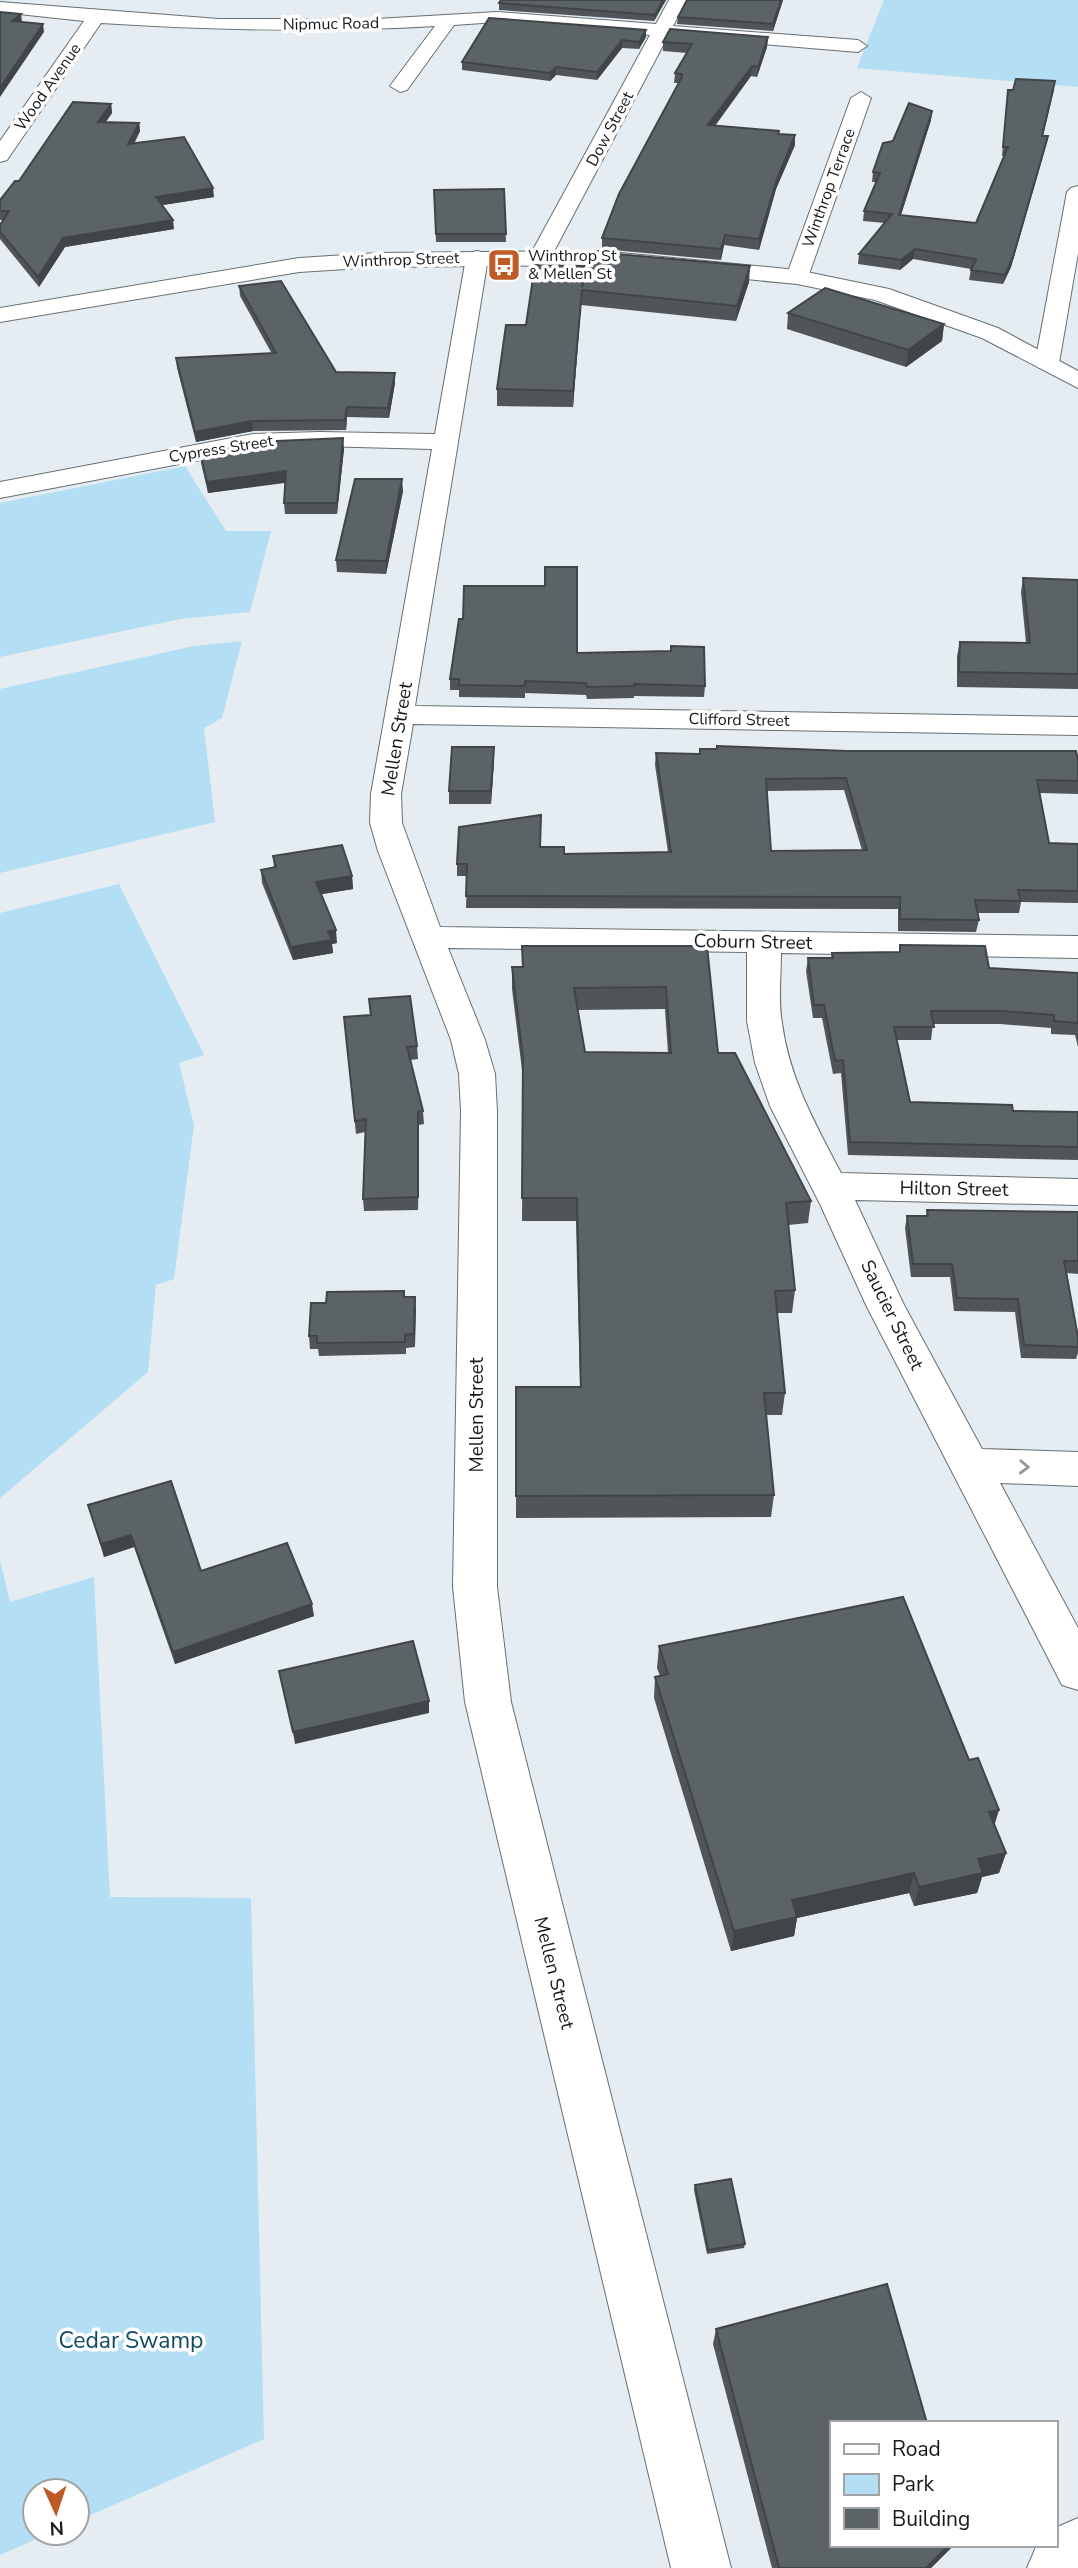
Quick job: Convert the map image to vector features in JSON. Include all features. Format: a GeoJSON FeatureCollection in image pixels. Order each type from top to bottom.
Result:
{"type":"FeatureCollection","features":[{"type":"Feature","properties":{"kind":"street"},"geometry":{"type":"LineString","coordinates":[[400,86],[466,0]]}},
{"type":"Feature","properties":{"kind":"street","name":"Dow Street"},"geometry":{"type":"LineString","coordinates":[[540,257],[678,0]]}},
{"type":"Feature","properties":{"kind":"street","name":"Nipmuc Road"},"geometry":{"type":"LineString","coordinates":[[0,7],[96,17],[263,25],[376,24],[498,17],[858,46]]}},
{"type":"Feature","properties":{"kind":"street","name":"Wood Avenue"},"geometry":{"type":"LineString","coordinates":[[0,156],[96,17]]}},
{"type":"Feature","properties":{"kind":"street","name":"Winthrop Terrace"},"geometry":{"type":"LineString","coordinates":[[797,277],[860,98]]}},
{"type":"Feature","properties":{"kind":"street"},"geometry":{"type":"LineString","coordinates":[[1046,363],[1078,192]]}},
{"type":"Feature","properties":{"kind":"street","name":"Winthrop Street"},"geometry":{"type":"LineString","coordinates":[[0,315],[299,265],[378,260],[540,257],[666,263],[797,277],[881,294],[990,333],[1078,381]]}},
{"type":"Feature","properties":{"kind":"street","name":"Mellen Street"},"geometry":{"type":"LineString","coordinates":[[477,258],[386,794],[386,823],[394,851],[468,1040],[477,1074],[479,1125],[475,1587],[488,1702],[701,2568]]}},
{"type":"Feature","properties":{"kind":"street","name":"Cypress Street"},"geometry":{"type":"LineString","coordinates":[[0,490],[253,442],[319,439],[446,442]]}},
{"type":"Feature","properties":{"kind":"street","name":"Clifford Street"},"geometry":{"type":"LineString","coordinates":[[400,715],[1078,726]]}},
{"type":"Feature","properties":{"kind":"street","name":"Coburn Street"},"geometry":{"type":"LineString","coordinates":[[428,937],[1078,947]]}},
{"type":"Feature","properties":{"kind":"street","name":"Saucier Street"},"geometry":{"type":"LineString","coordinates":[[764,943],[764,1021],[772,1063],[788,1106],[830,1186],[886,1305],[1078,1671]]}},
{"type":"Feature","properties":{"kind":"street","name":"Hilton Street"},"geometry":{"type":"LineString","coordinates":[[830,1186],[1078,1192]]}},
{"type":"Feature","properties":{"kind":"street"},"geometry":{"type":"LineString","coordinates":[[970,1465],[1078,1469]]}},
{"type":"Feature","properties":{"kind":"street"},"geometry":{"type":"LineString","coordinates":[[1057,2568],[1078,2547]]}},
{"type":"Feature","properties":{"kind":"green space"},"geometry":{"type":"Polygon","coordinates":[[[884,0],[1078,0],[1078,87],[857,68],[884,0]]]}},
{"type":"Feature","properties":{"kind":"green space"},"geometry":{"type":"Polygon","coordinates":[[[185,466],[226,531],[271,531],[250,612],[180,619],[0,657],[0,503],[185,466]]]}},
{"type":"Feature","properties":{"kind":"green space"},"geometry":{"type":"Polygon","coordinates":[[[242,641],[222,718],[204,728],[215,822],[0,873],[0,689],[194,646],[242,641]]]}},
{"type":"Feature","properties":{"kind":"green space"},"geometry":{"type":"Polygon","coordinates":[[[119,884],[204,1055],[179,1063],[194,1125],[174,1279],[156,1285],[148,1372],[0,1498],[0,913],[119,884]]]}},
{"type":"Feature","properties":{"kind":"green space","name":"Cedar Swamp"},"geometry":{"type":"Polygon","coordinates":[[[0,1560],[10,1602],[94,1577],[110,1897],[251,1898],[264,2439],[91,2515],[91,2477],[21,2477],[21,2546],[0,2555],[0,1560]]]}},
{"type":"Feature","properties":{"kind":"building"},"geometry":{"type":"Polygon","coordinates":[[[501,0],[663,0],[655,15],[499,3],[501,0]]]}},
{"type":"Feature","properties":{"kind":"building"},"geometry":{"type":"Polygon","coordinates":[[[687,0],[781,0],[773,24],[678,17],[687,0]]]}},
{"type":"Feature","properties":{"kind":"building"},"geometry":{"type":"Polygon","coordinates":[[[0,12],[21,14],[12,21],[43,24],[0,88],[0,12]]]}},
{"type":"Feature","properties":{"kind":"building"},"geometry":{"type":"Polygon","coordinates":[[[489,18],[646,30],[639,42],[622,40],[597,72],[556,67],[550,73],[462,62],[489,18]]]}},
{"type":"Feature","properties":{"kind":"building"},"geometry":{"type":"Polygon","coordinates":[[[670,29],[768,37],[758,67],[752,66],[708,125],[779,131],[778,134],[795,135],[777,179],[759,239],[725,235],[721,249],[602,238],[619,194],[682,77],[682,74],[675,73],[692,44],[663,42],[670,29]]]}},
{"type":"Feature","properties":{"kind":"building"},"geometry":{"type":"Polygon","coordinates":[[[1016,79],[1055,81],[1042,136],[1048,136],[1013,257],[1005,275],[971,270],[976,259],[915,249],[901,260],[859,254],[892,214],[864,211],[880,173],[873,172],[883,143],[893,141],[909,103],[932,111],[899,215],[976,223],[1008,147],[1003,147],[1008,90],[1013,90],[1016,79]]]}},
{"type":"Feature","properties":{"kind":"building"},"geometry":{"type":"Polygon","coordinates":[[[73,102],[111,104],[98,122],[139,123],[128,144],[184,137],[213,188],[156,197],[173,220],[63,238],[38,277],[0,232],[0,225],[9,211],[0,211],[0,200],[15,181],[19,181],[73,102]]]}},
{"type":"Feature","properties":{"kind":"building"},"geometry":{"type":"Polygon","coordinates":[[[504,189],[506,234],[436,234],[434,190],[504,189]]]}},
{"type":"Feature","properties":{"kind":"building"},"geometry":{"type":"Polygon","coordinates":[[[595,252],[750,266],[737,306],[582,290],[573,391],[497,389],[506,325],[526,325],[535,265],[584,266],[582,287],[595,252]]]}},
{"type":"Feature","properties":{"kind":"building"},"geometry":{"type":"Polygon","coordinates":[[[281,281],[336,372],[395,373],[388,408],[347,407],[345,420],[252,421],[195,432],[176,358],[276,353],[239,286],[281,281]]]}},
{"type":"Feature","properties":{"kind":"building"},"geometry":{"type":"Polygon","coordinates":[[[825,288],[944,324],[908,350],[788,313],[825,288]]]}},
{"type":"Feature","properties":{"kind":"building"},"geometry":{"type":"Polygon","coordinates":[[[343,438],[337,503],[284,503],[286,471],[207,482],[200,452],[252,442],[343,438]]]}},
{"type":"Feature","properties":{"kind":"building"},"geometry":{"type":"Polygon","coordinates":[[[355,479],[402,479],[386,561],[336,560],[355,479]]]}},
{"type":"Feature","properties":{"kind":"building"},"geometry":{"type":"Polygon","coordinates":[[[545,567],[577,567],[577,653],[671,651],[671,646],[704,647],[705,686],[634,684],[635,686],[587,687],[586,683],[525,681],[525,686],[459,685],[459,679],[450,679],[459,619],[463,619],[464,586],[545,586],[545,567]]]}},
{"type":"Feature","properties":{"kind":"building"},"geometry":{"type":"Polygon","coordinates":[[[1023,578],[1078,580],[1078,674],[959,672],[960,642],[1030,643],[1023,578]]]}},
{"type":"Feature","properties":{"kind":"building"},"geometry":{"type":"Polygon","coordinates":[[[717,746],[847,751],[1076,751],[1078,781],[1037,780],[1049,843],[1078,844],[1078,891],[1018,890],[1021,901],[975,900],[979,920],[900,919],[900,897],[466,896],[467,864],[457,864],[459,827],[541,815],[540,847],[564,847],[564,854],[671,852],[656,753],[700,754],[700,749],[717,749],[717,746]],[[846,778],[766,779],[771,851],[867,850],[846,778]]]}},
{"type":"Feature","properties":{"kind":"building"},"geometry":{"type":"Polygon","coordinates":[[[452,747],[494,747],[491,791],[449,791],[452,747]]]}},
{"type":"Feature","properties":{"kind":"building"},"geometry":{"type":"Polygon","coordinates":[[[342,845],[352,876],[316,882],[336,930],[328,931],[332,940],[291,947],[261,870],[276,867],[273,856],[342,845]]]}},
{"type":"Feature","properties":{"kind":"building"},"geometry":{"type":"Polygon","coordinates":[[[900,945],[985,946],[989,968],[1078,973],[1078,1023],[1054,1021],[1054,1015],[1002,1011],[931,1011],[934,1027],[894,1027],[910,1102],[1012,1105],[1013,1111],[1078,1112],[1078,1147],[850,1142],[843,1060],[835,1061],[824,1005],[814,1005],[808,958],[833,958],[832,953],[900,952],[900,945]]]}},
{"type":"Feature","properties":{"kind":"building"},"geometry":{"type":"Polygon","coordinates":[[[522,946],[707,946],[718,1053],[735,1053],[811,1201],[786,1203],[795,1290],[775,1291],[785,1393],[764,1393],[774,1495],[516,1496],[516,1387],[581,1387],[577,1198],[522,1198],[523,1058],[512,967],[523,967],[522,946]],[[666,987],[574,988],[585,1052],[671,1053],[666,987]]]}},
{"type":"Feature","properties":{"kind":"building"},"geometry":{"type":"Polygon","coordinates":[[[410,996],[417,1046],[407,1047],[423,1111],[418,1112],[418,1197],[363,1199],[366,1119],[355,1121],[344,1017],[371,1015],[369,999],[410,996]]]}},
{"type":"Feature","properties":{"kind":"building"},"geometry":{"type":"Polygon","coordinates":[[[927,1210],[1078,1212],[1078,1261],[1064,1261],[1078,1347],[1024,1345],[1018,1299],[957,1298],[952,1264],[913,1264],[907,1216],[928,1216],[927,1210]]]}},
{"type":"Feature","properties":{"kind":"building"},"geometry":{"type":"Polygon","coordinates":[[[404,1291],[404,1297],[415,1297],[414,1334],[405,1335],[405,1342],[317,1343],[317,1336],[309,1336],[311,1303],[326,1303],[327,1292],[404,1291]]]}},
{"type":"Feature","properties":{"kind":"building"},"geometry":{"type":"Polygon","coordinates":[[[171,1481],[201,1571],[287,1543],[312,1604],[173,1652],[131,1535],[101,1544],[88,1505],[171,1481]]]}},
{"type":"Feature","properties":{"kind":"building"},"geometry":{"type":"Polygon","coordinates":[[[903,1597],[969,1760],[978,1758],[999,1810],[989,1812],[1006,1853],[978,1859],[983,1873],[919,1887],[914,1873],[792,1900],[797,1917],[734,1931],[655,1677],[668,1674],[659,1646],[903,1597]]]}},
{"type":"Feature","properties":{"kind":"building"},"geometry":{"type":"Polygon","coordinates":[[[413,1641],[429,1701],[293,1732],[279,1671],[413,1641]]]}},
{"type":"Feature","properties":{"kind":"building"},"geometry":{"type":"Polygon","coordinates":[[[731,2179],[745,2244],[708,2250],[695,2185],[731,2179]]]}},
{"type":"Feature","properties":{"kind":"building"},"geometry":{"type":"Polygon","coordinates":[[[887,2284],[926,2421],[830,2421],[830,2547],[947,2547],[926,2568],[779,2568],[716,2329],[887,2284]]]}},
{"type":"Feature","properties":{"kind":"place","name":"Winthrop St & Mellen St"},"geometry":{"type":"Point","coordinates":[504,265]}}]}
